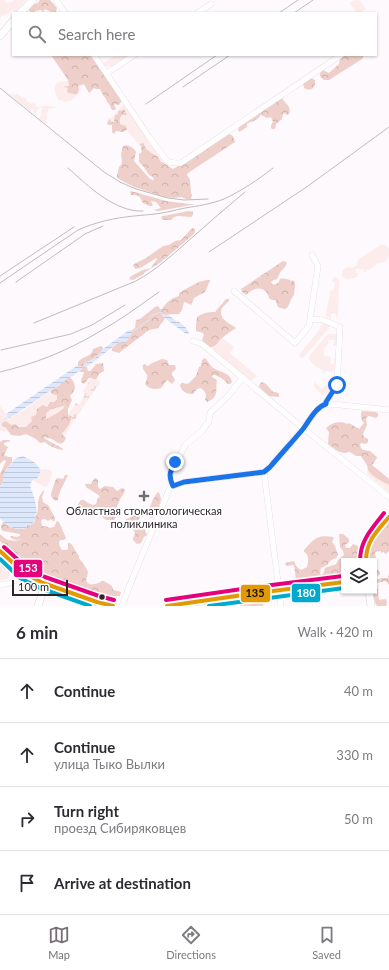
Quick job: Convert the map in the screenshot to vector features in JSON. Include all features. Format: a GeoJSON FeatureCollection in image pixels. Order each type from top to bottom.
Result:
{"type":"FeatureCollection","features":[{"type":"Feature","properties":{"kind":"main road"},"geometry":{"type":"LineString","coordinates":[[21,12],[33,0]]}},
{"type":"Feature","properties":{"kind":"main road"},"geometry":{"type":"LineString","coordinates":[[0,36],[12,22]]}},
{"type":"Feature","properties":{"kind":"main road"},"geometry":{"type":"LineString","coordinates":[[366,558],[366,551],[369,542],[389,517]]}},
{"type":"Feature","properties":{"kind":"main road"},"geometry":{"type":"LineString","coordinates":[[0,550],[24,573],[45,585],[113,606]]}},
{"type":"Feature","properties":{"kind":"main road"},"geometry":{"type":"LineString","coordinates":[[167,606],[341,582]]}},
{"type":"Feature","properties":{"kind":"main road"},"geometry":{"type":"LineString","coordinates":[[38,606],[45,585]]}},
{"type":"Feature","properties":{"kind":"main road"},"geometry":{"type":"LineString","coordinates":[[369,594],[371,606]]}},
{"type":"Feature","properties":{"kind":"street"},"geometry":{"type":"LineString","coordinates":[[56,0],[64,12]]}},
{"type":"Feature","properties":{"kind":"street"},"geometry":{"type":"LineString","coordinates":[[198,12],[210,4]]}},
{"type":"Feature","properties":{"kind":"street"},"geometry":{"type":"LineString","coordinates":[[95,56],[149,137],[167,161],[171,163],[181,162],[340,56]]}},
{"type":"Feature","properties":{"kind":"street"},"geometry":{"type":"LineString","coordinates":[[107,74],[133,56]]}},
{"type":"Feature","properties":{"kind":"street"},"geometry":{"type":"LineString","coordinates":[[234,291],[295,343],[309,326],[318,266],[312,255]]}},
{"type":"Feature","properties":{"kind":"street"},"geometry":{"type":"LineString","coordinates":[[310,319],[323,320],[340,327],[337,385],[326,404]]}},
{"type":"Feature","properties":{"kind":"street"},"geometry":{"type":"LineString","coordinates":[[193,341],[202,344],[389,497]]}},
{"type":"Feature","properties":{"kind":"street"},"geometry":{"type":"LineString","coordinates":[[173,486],[170,480],[170,472],[186,444],[202,431],[209,421],[210,413],[229,395],[242,376]]}},
{"type":"Feature","properties":{"kind":"street"},"geometry":{"type":"LineString","coordinates":[[122,606],[155,522],[169,490],[173,486],[184,482],[264,472],[304,428],[322,405],[335,404],[389,410]]}},
{"type":"Feature","properties":{"kind":"street"},"geometry":{"type":"LineString","coordinates":[[264,472],[281,606]]}},
{"type":"Feature","properties":{"kind":"street"},"geometry":{"type":"LineString","coordinates":[[0,584],[8,584],[24,573]]}},
{"type":"Feature","properties":{"kind":"green space"},"geometry":{"type":"Polygon","coordinates":[[[0,0],[5,0],[6,3],[14,0],[25,0],[15,12],[13,12],[13,10],[1,17],[0,21],[0,0]]]}},
{"type":"Feature","properties":{"kind":"green space"},"geometry":{"type":"Polygon","coordinates":[[[40,0],[50,0],[57,8],[56,12],[51,12],[45,9],[44,12],[41,10],[30,12],[30,7],[38,3],[40,0]]]}},
{"type":"Feature","properties":{"kind":"green space"},"geometry":{"type":"Polygon","coordinates":[[[355,0],[359,0],[366,9],[362,12],[356,12],[350,3],[355,0]]]}},
{"type":"Feature","properties":{"kind":"green space"},"geometry":{"type":"Polygon","coordinates":[[[52,56],[91,56],[122,101],[119,105],[114,104],[116,109],[112,110],[100,89],[94,88],[89,93],[84,84],[78,86],[79,90],[77,94],[68,93],[68,88],[64,87],[69,86],[68,80],[52,56]]]}},
{"type":"Feature","properties":{"kind":"green space"},"geometry":{"type":"Polygon","coordinates":[[[114,56],[129,56],[116,65],[105,66],[103,63],[114,56]]]}},
{"type":"Feature","properties":{"kind":"green space"},"geometry":{"type":"Polygon","coordinates":[[[344,56],[364,56],[362,59],[329,80],[324,80],[320,76],[320,73],[323,70],[329,73],[339,64],[340,58],[344,56]]]}},
{"type":"Feature","properties":{"kind":"green space"},"geometry":{"type":"Polygon","coordinates":[[[311,78],[315,80],[314,87],[309,90],[304,88],[303,83],[311,78]]]}},
{"type":"Feature","properties":{"kind":"green space"},"geometry":{"type":"Polygon","coordinates":[[[68,81],[69,86],[65,88],[68,88],[68,93],[77,94],[79,90],[78,86],[81,88],[80,91],[77,96],[67,102],[62,100],[60,101],[56,94],[56,84],[58,82],[68,81]]]}},
{"type":"Feature","properties":{"kind":"green space"},"geometry":{"type":"Polygon","coordinates":[[[9,94],[17,94],[25,98],[31,104],[35,102],[35,106],[37,107],[56,107],[49,109],[46,114],[46,121],[48,124],[39,119],[42,108],[39,108],[34,113],[33,109],[30,111],[9,94]]]}},
{"type":"Feature","properties":{"kind":"green space"},"geometry":{"type":"Polygon","coordinates":[[[282,98],[289,107],[290,111],[287,115],[284,113],[283,114],[282,119],[276,124],[275,129],[272,129],[271,127],[273,122],[271,117],[267,118],[261,115],[257,119],[247,124],[247,127],[239,132],[239,127],[282,98]]]}},
{"type":"Feature","properties":{"kind":"green space"},"geometry":{"type":"Polygon","coordinates":[[[123,105],[164,163],[161,162],[157,156],[146,149],[145,145],[140,144],[140,146],[127,130],[127,127],[121,125],[120,118],[122,115],[126,115],[124,109],[122,111],[118,111],[114,122],[111,122],[110,119],[108,121],[108,119],[111,118],[123,105]]]}},
{"type":"Feature","properties":{"kind":"green space"},"geometry":{"type":"Polygon","coordinates":[[[123,109],[127,115],[122,115],[120,122],[126,126],[127,129],[124,132],[116,131],[114,134],[112,132],[112,125],[107,124],[108,121],[110,119],[111,122],[114,122],[115,115],[118,114],[118,111],[122,111],[123,109]]]}},
{"type":"Feature","properties":{"kind":"green space"},"geometry":{"type":"Polygon","coordinates":[[[229,134],[233,136],[235,142],[188,173],[187,175],[190,180],[192,195],[191,199],[181,197],[165,197],[134,187],[117,178],[119,167],[122,162],[121,154],[123,146],[129,146],[135,150],[134,161],[150,179],[154,180],[139,162],[139,154],[142,152],[140,144],[143,143],[146,149],[157,156],[161,162],[173,169],[229,134]]]}},
{"type":"Feature","properties":{"kind":"green space"},"geometry":{"type":"Polygon","coordinates":[[[131,191],[166,201],[196,204],[159,211],[154,210],[161,208],[156,202],[151,201],[153,206],[149,206],[143,203],[140,197],[131,195],[131,191]]]}},
{"type":"Feature","properties":{"kind":"green space"},"geometry":{"type":"Polygon","coordinates":[[[189,211],[193,212],[191,217],[178,216],[171,220],[164,220],[161,217],[163,216],[189,211]]]}},
{"type":"Feature","properties":{"kind":"green space"},"geometry":{"type":"Polygon","coordinates":[[[192,228],[195,229],[194,234],[161,262],[133,280],[129,279],[131,276],[143,270],[151,268],[157,258],[136,269],[133,266],[134,264],[146,258],[163,246],[181,240],[192,228]]]}},
{"type":"Feature","properties":{"kind":"green space"},"geometry":{"type":"Polygon","coordinates":[[[382,244],[389,248],[389,255],[385,262],[378,263],[369,270],[367,269],[366,272],[364,272],[363,269],[356,269],[356,273],[358,273],[357,277],[346,279],[343,277],[343,270],[357,265],[359,259],[382,244]]]}},
{"type":"Feature","properties":{"kind":"green space"},"geometry":{"type":"Polygon","coordinates":[[[283,261],[287,263],[285,267],[277,279],[271,282],[274,285],[277,284],[280,279],[293,280],[295,285],[294,295],[287,308],[284,309],[278,307],[276,300],[269,298],[262,289],[252,290],[246,295],[242,292],[241,289],[283,261]]]}},
{"type":"Feature","properties":{"kind":"green space"},"geometry":{"type":"Polygon","coordinates":[[[335,277],[338,278],[339,281],[338,316],[336,317],[335,313],[331,314],[331,319],[329,317],[327,318],[326,315],[330,291],[334,290],[335,282],[332,281],[335,277]]]}},
{"type":"Feature","properties":{"kind":"green space"},"geometry":{"type":"Polygon","coordinates":[[[207,280],[210,281],[205,292],[194,298],[191,305],[184,302],[182,310],[179,314],[162,315],[165,318],[159,328],[149,330],[119,353],[112,351],[112,348],[119,342],[126,342],[132,333],[131,331],[135,328],[136,320],[140,319],[155,307],[158,306],[162,309],[169,301],[179,296],[179,293],[198,282],[207,280]]]}},
{"type":"Feature","properties":{"kind":"green space"},"geometry":{"type":"Polygon","coordinates":[[[226,299],[229,299],[229,301],[222,308],[221,315],[236,328],[215,346],[208,346],[202,340],[204,335],[203,333],[196,331],[197,317],[206,313],[215,312],[226,299]]]}},
{"type":"Feature","properties":{"kind":"green space"},"geometry":{"type":"Polygon","coordinates":[[[324,322],[330,325],[329,328],[303,358],[301,358],[299,355],[324,322]]]}},
{"type":"Feature","properties":{"kind":"green space"},"geometry":{"type":"Polygon","coordinates":[[[328,334],[337,334],[336,346],[333,345],[335,340],[328,340],[329,343],[324,350],[324,356],[331,357],[330,364],[334,364],[334,357],[335,359],[335,369],[332,372],[319,368],[309,359],[310,355],[328,334]]]}},
{"type":"Feature","properties":{"kind":"green space"},"geometry":{"type":"Polygon","coordinates":[[[223,338],[234,347],[230,353],[257,376],[252,380],[250,380],[213,350],[213,348],[223,338]]]}},
{"type":"Feature","properties":{"kind":"green space"},"geometry":{"type":"Polygon","coordinates":[[[101,346],[103,348],[100,353],[93,359],[85,362],[84,366],[87,367],[88,371],[90,371],[96,364],[103,363],[104,371],[99,374],[96,380],[89,378],[84,384],[81,382],[81,379],[84,372],[79,372],[83,367],[78,366],[78,362],[91,354],[93,349],[101,346]]]}},
{"type":"Feature","properties":{"kind":"green space"},"geometry":{"type":"Polygon","coordinates":[[[205,358],[214,368],[229,376],[232,382],[228,384],[221,378],[213,375],[212,377],[217,380],[216,392],[214,398],[207,402],[205,400],[206,394],[201,388],[197,389],[193,394],[190,394],[186,393],[180,385],[182,383],[188,384],[196,376],[202,360],[205,358]]]}},
{"type":"Feature","properties":{"kind":"green space"},"geometry":{"type":"Polygon","coordinates":[[[162,359],[167,360],[169,365],[175,365],[176,369],[172,372],[172,374],[175,380],[172,384],[167,380],[161,388],[150,388],[145,384],[147,376],[143,369],[143,365],[145,364],[148,366],[162,359]]]}},
{"type":"Feature","properties":{"kind":"green space"},"geometry":{"type":"Polygon","coordinates":[[[70,377],[74,382],[75,389],[70,396],[72,400],[68,409],[68,415],[72,416],[68,426],[62,434],[66,438],[61,444],[51,439],[44,438],[63,450],[53,447],[45,442],[40,443],[36,439],[26,434],[19,436],[11,435],[6,428],[2,426],[2,423],[6,421],[11,425],[15,424],[19,427],[26,427],[32,421],[31,417],[36,415],[37,409],[43,405],[47,407],[50,402],[54,402],[57,399],[57,395],[52,394],[50,391],[70,377]]]}},
{"type":"Feature","properties":{"kind":"green space"},"geometry":{"type":"Polygon","coordinates":[[[324,377],[332,383],[333,385],[329,392],[323,395],[314,387],[314,382],[322,389],[329,381],[324,377]]]}},
{"type":"Feature","properties":{"kind":"green space"},"geometry":{"type":"Polygon","coordinates":[[[91,378],[100,381],[100,385],[96,388],[64,436],[62,433],[66,430],[72,416],[68,415],[76,403],[79,405],[80,404],[85,394],[83,391],[91,378]]]}},
{"type":"Feature","properties":{"kind":"green space"},"geometry":{"type":"Polygon","coordinates":[[[262,382],[266,384],[273,392],[279,394],[279,397],[269,396],[259,387],[260,383],[262,382]]]}},
{"type":"Feature","properties":{"kind":"green space"},"geometry":{"type":"Polygon","coordinates":[[[50,391],[51,393],[57,395],[57,398],[54,402],[50,402],[46,407],[44,406],[37,409],[36,415],[31,417],[33,421],[26,427],[11,425],[8,422],[2,426],[7,430],[4,432],[1,430],[0,431],[0,406],[9,418],[24,410],[50,391]]]}},
{"type":"Feature","properties":{"kind":"green space"},"geometry":{"type":"Polygon","coordinates":[[[65,406],[59,412],[46,419],[47,412],[49,410],[65,406]]]}},
{"type":"Feature","properties":{"kind":"green space"},"geometry":{"type":"Polygon","coordinates":[[[362,411],[378,413],[376,418],[369,416],[367,417],[367,425],[363,434],[364,437],[368,439],[368,442],[366,444],[361,443],[360,445],[362,449],[370,451],[377,457],[372,465],[389,479],[389,485],[377,479],[368,470],[361,456],[356,456],[350,452],[340,452],[328,444],[329,432],[326,428],[333,423],[339,422],[349,423],[359,429],[364,423],[361,417],[362,411]]]}},
{"type":"Feature","properties":{"kind":"green space"},"geometry":{"type":"Polygon","coordinates":[[[3,440],[11,441],[4,443],[4,445],[8,447],[4,455],[12,457],[12,462],[5,471],[0,487],[0,474],[6,461],[3,461],[0,464],[0,442],[3,440]]]}},
{"type":"Feature","properties":{"kind":"green space"},"geometry":{"type":"Polygon","coordinates":[[[46,469],[51,471],[52,474],[48,485],[45,487],[32,480],[37,479],[41,470],[46,469]]]}},
{"type":"Feature","properties":{"kind":"green space"},"geometry":{"type":"Polygon","coordinates":[[[368,469],[377,478],[389,485],[389,492],[368,475],[368,469]]]}},
{"type":"Feature","properties":{"kind":"green space"},"geometry":{"type":"Polygon","coordinates":[[[65,475],[68,475],[60,491],[58,500],[55,501],[51,494],[55,481],[57,478],[63,479],[65,475]]]}},
{"type":"Feature","properties":{"kind":"green space"},"geometry":{"type":"Polygon","coordinates":[[[96,478],[100,489],[105,486],[113,487],[117,491],[122,488],[125,491],[118,503],[117,516],[114,520],[106,520],[102,517],[89,514],[78,507],[81,500],[93,505],[96,504],[100,496],[86,487],[85,484],[91,484],[96,478]]]}},
{"type":"Feature","properties":{"kind":"green space"},"geometry":{"type":"Polygon","coordinates":[[[44,490],[42,497],[43,502],[49,506],[55,518],[54,522],[51,519],[48,521],[43,519],[41,521],[42,526],[49,528],[54,527],[57,521],[59,522],[66,538],[64,540],[60,540],[60,547],[62,550],[67,550],[68,543],[73,546],[88,572],[86,581],[90,584],[97,584],[104,581],[112,586],[113,590],[121,592],[120,596],[110,598],[104,594],[83,593],[46,580],[27,567],[25,562],[18,555],[0,541],[0,534],[10,540],[22,540],[11,538],[11,536],[20,536],[20,534],[3,531],[1,526],[3,522],[14,528],[23,529],[26,528],[27,525],[34,523],[39,499],[44,490]]]}},
{"type":"Feature","properties":{"kind":"green space"},"geometry":{"type":"Polygon","coordinates":[[[158,492],[161,501],[153,517],[151,518],[148,516],[149,510],[152,501],[158,492]]]}},
{"type":"Feature","properties":{"kind":"green space"},"geometry":{"type":"Polygon","coordinates":[[[139,513],[141,516],[138,521],[141,523],[150,521],[151,525],[144,526],[147,535],[141,543],[137,544],[133,540],[135,532],[132,529],[132,525],[128,524],[121,528],[120,526],[133,514],[139,513]]]}},
{"type":"Feature","properties":{"kind":"green space"},"geometry":{"type":"Polygon","coordinates":[[[389,522],[389,551],[386,554],[383,552],[381,553],[381,551],[375,552],[376,558],[368,558],[369,551],[384,527],[389,522]]]}},
{"type":"Feature","properties":{"kind":"green space"},"geometry":{"type":"Polygon","coordinates":[[[339,534],[343,534],[349,539],[349,542],[345,545],[346,548],[350,548],[353,544],[358,546],[360,558],[341,558],[341,579],[335,578],[328,581],[321,579],[305,584],[293,583],[286,585],[283,583],[283,580],[296,580],[294,565],[286,566],[285,563],[294,561],[297,567],[301,570],[307,567],[308,558],[304,550],[316,538],[323,536],[333,537],[332,542],[338,555],[327,565],[321,568],[321,575],[323,574],[325,568],[336,564],[339,559],[344,555],[340,547],[339,534]]]}},
{"type":"Feature","properties":{"kind":"green space"},"geometry":{"type":"Polygon","coordinates":[[[0,559],[8,566],[11,572],[9,578],[0,580],[0,559]]]}},
{"type":"Feature","properties":{"kind":"green space"},"geometry":{"type":"Polygon","coordinates":[[[377,569],[380,572],[380,575],[377,576],[377,569]]]}},
{"type":"Feature","properties":{"kind":"green space"},"geometry":{"type":"Polygon","coordinates":[[[389,573],[389,585],[386,581],[377,583],[377,579],[388,578],[389,573]]]}},
{"type":"Feature","properties":{"kind":"green space"},"geometry":{"type":"Polygon","coordinates":[[[377,583],[379,600],[386,599],[386,606],[377,606],[374,594],[377,594],[377,583]]]}},
{"type":"Feature","properties":{"kind":"green space"},"geometry":{"type":"Polygon","coordinates":[[[261,598],[265,602],[262,606],[241,606],[241,601],[261,598]]]}},
{"type":"Feature","properties":{"kind":"water"},"geometry":{"type":"Polygon","coordinates":[[[162,315],[170,316],[177,322],[178,321],[186,328],[189,334],[186,334],[166,319],[162,315]]]}},
{"type":"Feature","properties":{"kind":"water"},"geometry":{"type":"Polygon","coordinates":[[[129,330],[132,331],[132,333],[125,343],[119,342],[88,366],[84,366],[84,363],[91,361],[100,354],[103,349],[129,330]]]}},
{"type":"Feature","properties":{"kind":"water"},"geometry":{"type":"Polygon","coordinates":[[[78,365],[83,367],[64,382],[9,418],[6,414],[78,365]]]}},
{"type":"Feature","properties":{"kind":"water"},"geometry":{"type":"Polygon","coordinates":[[[23,456],[34,462],[41,470],[37,479],[32,480],[30,486],[37,511],[36,516],[31,525],[27,525],[26,528],[18,529],[8,525],[0,518],[0,487],[5,471],[16,458],[23,456]]]}},
{"type":"Feature","properties":{"kind":"waterway"},"geometry":{"type":"LineString","coordinates":[[132,332],[149,320],[151,316],[160,312],[164,315]]}},
{"type":"Feature","properties":{"kind":"waterway"},"geometry":{"type":"LineString","coordinates":[[89,362],[101,353]]}},
{"type":"Feature","properties":{"kind":"waterway"},"geometry":{"type":"LineString","coordinates":[[0,423],[9,416]]}},
{"type":"Feature","properties":{"kind":"railway"},"geometry":{"type":"LineString","coordinates":[[280,12],[298,0]]}},
{"type":"Feature","properties":{"kind":"railway"},"geometry":{"type":"LineString","coordinates":[[295,12],[313,0]]}},
{"type":"Feature","properties":{"kind":"railway"},"geometry":{"type":"LineString","coordinates":[[146,104],[216,56]]}},
{"type":"Feature","properties":{"kind":"railway"},"geometry":{"type":"LineString","coordinates":[[183,87],[229,56]]}},
{"type":"Feature","properties":{"kind":"railway"},"geometry":{"type":"LineString","coordinates":[[0,88],[104,172],[120,182],[136,189],[168,198],[184,200],[208,199]]}},
{"type":"Feature","properties":{"kind":"railway"},"geometry":{"type":"LineString","coordinates":[[209,252],[308,186],[389,127]]}},
{"type":"Feature","properties":{"kind":"railway"},"geometry":{"type":"LineString","coordinates":[[68,168],[97,193],[113,203],[131,210],[143,211]]}},
{"type":"Feature","properties":{"kind":"railway"},"geometry":{"type":"LineString","coordinates":[[0,283],[78,230],[112,219],[162,213],[219,201],[243,189],[273,168]]}},
{"type":"Feature","properties":{"kind":"railway"},"geometry":{"type":"LineString","coordinates":[[34,323],[143,277],[169,258],[245,192]]}},
{"type":"Feature","properties":{"kind":"railway"},"geometry":{"type":"LineString","coordinates":[[16,282],[85,234],[103,226]]}},
{"type":"Feature","properties":{"kind":"railway"},"geometry":{"type":"LineString","coordinates":[[0,276],[74,227]]}},
{"type":"Feature","properties":{"kind":"railway"},"geometry":{"type":"LineString","coordinates":[[0,372],[38,361],[86,340],[113,324],[159,292]]}},
{"type":"Feature","properties":{"kind":"railway"},"geometry":{"type":"LineString","coordinates":[[1,350],[71,334],[92,325],[125,305]]}},
{"type":"Feature","properties":{"kind":"transit line","name":"153"},"geometry":{"type":"LineString","coordinates":[[360,558],[364,541],[384,513]]}},
{"type":"Feature","properties":{"kind":"transit line","name":"135"},"geometry":{"type":"LineString","coordinates":[[366,558],[370,542],[376,532],[389,517]]}},
{"type":"Feature","properties":{"kind":"transit line","name":"153"},"geometry":{"type":"LineString","coordinates":[[4,547],[27,568],[45,577],[114,600]]}},
{"type":"Feature","properties":{"kind":"transit line","name":"135"},"geometry":{"type":"LineString","coordinates":[[0,551],[24,573],[43,583],[113,606]]}},
{"type":"Feature","properties":{"kind":"transit line","name":"180"},"geometry":{"type":"LineString","coordinates":[[0,559],[20,578],[40,588],[90,606]]}},
{"type":"Feature","properties":{"kind":"transit line","name":"153"},"geometry":{"type":"LineString","coordinates":[[166,600],[341,576]]}},
{"type":"Feature","properties":{"kind":"transit line","name":"135"},"geometry":{"type":"LineString","coordinates":[[167,606],[341,582]]}},
{"type":"Feature","properties":{"kind":"transit line","name":"180"},"geometry":{"type":"LineString","coordinates":[[209,606],[341,588]]}},
{"type":"Feature","properties":{"kind":"place","name":"Областная стоматологическая поликлиника"},"geometry":{"type":"Point","coordinates":[144,496]}},
{"type":"Feature","properties":{"kind":"route"},"geometry":{"type":"LineString","coordinates":[[175,462],[170,472],[170,480],[173,486],[184,482],[264,472],[304,428],[318,409],[322,405],[326,404],[337,385]]}}]}
